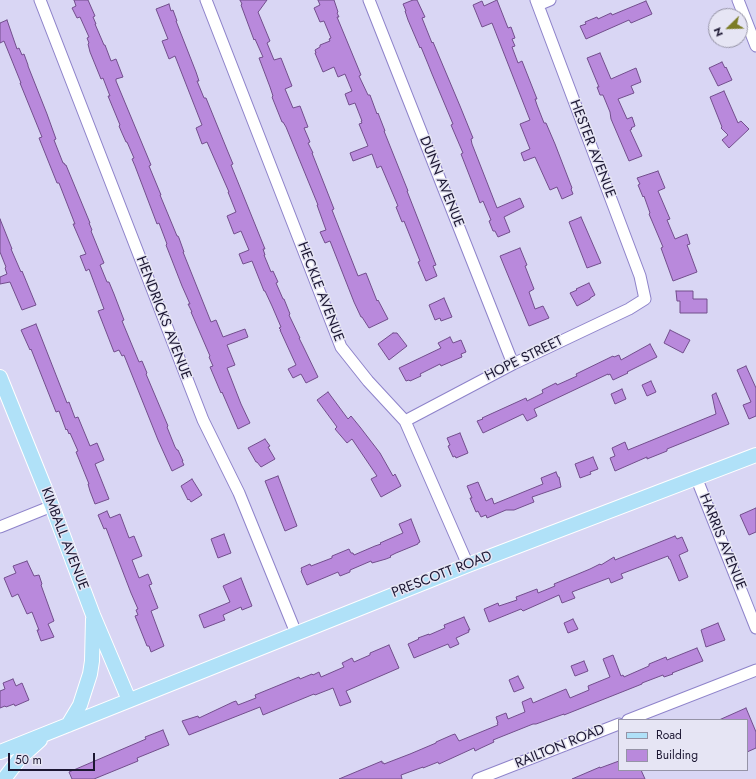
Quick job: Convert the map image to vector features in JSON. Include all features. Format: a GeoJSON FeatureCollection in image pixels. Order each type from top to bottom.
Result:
{"type":"FeatureCollection","features":[{"type":"Feature","properties":{"kind":"main road","name":"KIMBALL AVENUE"},"geometry":{"type":"LineString","coordinates":[[0,377],[129,700]]}},
{"type":"Feature","properties":{"kind":"main road","name":"PRESCOTT ROAD"},"geometry":{"type":"LineString","coordinates":[[48,733],[468,565],[756,455]]}},
{"type":"Feature","properties":{"kind":"main road"},"geometry":{"type":"LineString","coordinates":[[68,725],[80,705],[90,674],[94,615]]}},
{"type":"Feature","properties":{"kind":"main road"},"geometry":{"type":"LineString","coordinates":[[0,752],[48,733]]}},
{"type":"Feature","properties":{"kind":"main road"},"geometry":{"type":"LineString","coordinates":[[4,779],[20,758],[48,733]]}},
{"type":"Feature","properties":{"kind":"street","name":"HENDRICKS AVENUE"},"geometry":{"type":"LineString","coordinates":[[40,0],[203,420],[239,493],[296,633]]}},
{"type":"Feature","properties":{"kind":"street","name":"HECKLE AVENUE"},"geometry":{"type":"LineString","coordinates":[[206,0],[341,347],[368,381],[405,421],[468,565]]}},
{"type":"Feature","properties":{"kind":"street","name":"DUNN AVENUE"},"geometry":{"type":"LineString","coordinates":[[369,0],[513,364]]}},
{"type":"Feature","properties":{"kind":"street"},"geometry":{"type":"LineString","coordinates":[[537,3],[550,0]]}},
{"type":"Feature","properties":{"kind":"street"},"geometry":{"type":"LineString","coordinates":[[738,0],[756,46]]}},
{"type":"Feature","properties":{"kind":"street","name":"HESTER AVENUE"},"geometry":{"type":"LineString","coordinates":[[537,3],[640,276],[644,299]]}},
{"type":"Feature","properties":{"kind":"street","name":"HOPE STREET"},"geometry":{"type":"LineString","coordinates":[[405,421],[513,364],[629,309],[644,299]]}},
{"type":"Feature","properties":{"kind":"street","name":"HARRIS AVENUE"},"geometry":{"type":"LineString","coordinates":[[696,477],[756,628]]}},
{"type":"Feature","properties":{"kind":"street"},"geometry":{"type":"LineString","coordinates":[[0,527],[52,506]]}},
{"type":"Feature","properties":{"kind":"street"},"geometry":{"type":"LineString","coordinates":[[631,719],[756,670]]}},
{"type":"Feature","properties":{"kind":"street","name":"RAILTON ROAD"},"geometry":{"type":"LineString","coordinates":[[478,779],[618,724]]}},
{"type":"Feature","properties":{"kind":"building"},"geometry":{"type":"Polygon","coordinates":[[[74,0],[88,0],[95,16],[93,17],[95,24],[111,61],[116,59],[123,77],[116,79],[116,81],[151,165],[149,166],[160,195],[179,238],[183,252],[211,322],[216,320],[223,337],[245,329],[248,337],[227,345],[235,365],[227,368],[250,423],[238,429],[210,367],[213,366],[209,357],[210,356],[191,312],[188,304],[190,304],[166,245],[167,244],[159,223],[157,224],[132,159],[134,158],[119,126],[120,125],[108,96],[110,96],[103,78],[101,79],[90,52],[87,38],[89,37],[80,17],[77,18],[72,8],[76,6],[74,0]]]}},
{"type":"Feature","properties":{"kind":"building"},"geometry":{"type":"Polygon","coordinates":[[[240,0],[267,0],[258,12],[270,41],[267,43],[274,60],[281,58],[292,86],[285,89],[293,108],[300,106],[308,127],[304,128],[310,142],[308,143],[358,276],[366,273],[377,301],[378,300],[388,319],[369,328],[361,317],[354,302],[330,241],[325,243],[320,232],[326,230],[318,205],[272,97],[270,87],[259,58],[263,57],[255,39],[254,40],[240,0]]]}},
{"type":"Feature","properties":{"kind":"building"},"geometry":{"type":"Polygon","coordinates":[[[318,0],[334,0],[339,17],[337,17],[361,75],[359,76],[368,95],[370,95],[385,131],[436,265],[433,266],[437,276],[426,281],[418,262],[420,261],[404,221],[402,222],[396,207],[398,206],[381,166],[377,168],[372,154],[353,161],[350,153],[368,146],[359,124],[362,123],[362,121],[355,103],[349,105],[345,94],[352,91],[345,74],[338,77],[334,67],[323,72],[315,53],[315,50],[320,47],[320,45],[330,41],[329,39],[331,38],[324,21],[320,22],[314,8],[320,5],[318,0]]]}},
{"type":"Feature","properties":{"kind":"building"},"geometry":{"type":"Polygon","coordinates":[[[417,0],[425,17],[422,18],[473,138],[471,139],[472,144],[497,208],[520,198],[524,207],[504,217],[510,232],[498,237],[495,231],[493,231],[489,221],[491,220],[483,201],[480,203],[461,154],[463,153],[451,125],[453,124],[421,47],[420,48],[408,20],[403,4],[417,0]]]}},
{"type":"Feature","properties":{"kind":"building"},"geometry":{"type":"Polygon","coordinates":[[[497,0],[508,28],[511,27],[515,38],[512,39],[515,46],[512,47],[518,63],[522,61],[537,99],[535,99],[544,123],[546,123],[572,188],[573,194],[562,199],[557,187],[550,190],[535,157],[524,161],[521,153],[530,149],[520,124],[530,120],[492,23],[482,27],[473,5],[482,1],[484,6],[497,0]]]}},
{"type":"Feature","properties":{"kind":"building"},"geometry":{"type":"Polygon","coordinates":[[[646,1],[652,14],[631,23],[629,20],[586,39],[580,26],[586,24],[585,22],[597,17],[598,19],[611,13],[612,15],[646,1]]]}},
{"type":"Feature","properties":{"kind":"building"},"geometry":{"type":"Polygon","coordinates":[[[169,4],[171,11],[173,10],[196,72],[199,81],[197,81],[204,98],[206,98],[233,164],[231,165],[265,249],[263,249],[264,255],[271,272],[273,271],[278,282],[276,283],[284,299],[290,314],[289,315],[318,377],[306,383],[301,374],[293,378],[288,369],[296,365],[279,328],[281,327],[252,261],[243,264],[239,254],[249,250],[241,231],[234,234],[227,216],[236,212],[229,192],[207,142],[202,144],[196,128],[202,125],[175,56],[169,59],[162,41],[168,39],[156,9],[169,4]]]}},
{"type":"Feature","properties":{"kind":"building"},"geometry":{"type":"Polygon","coordinates":[[[7,20],[17,49],[19,48],[22,55],[24,54],[56,139],[54,140],[90,223],[91,231],[104,263],[100,265],[114,294],[124,320],[122,321],[139,362],[142,361],[175,447],[183,461],[184,465],[172,471],[124,355],[122,356],[119,350],[114,352],[98,311],[104,309],[89,269],[86,271],[80,256],[86,254],[73,224],[75,224],[59,183],[57,183],[39,138],[42,137],[4,41],[0,43],[0,23],[7,20]]]}},
{"type":"Feature","properties":{"kind":"building"},"geometry":{"type":"Polygon","coordinates":[[[600,53],[611,79],[636,68],[641,82],[631,86],[634,93],[618,99],[627,119],[632,117],[635,126],[630,130],[642,156],[629,161],[611,119],[610,112],[603,95],[600,95],[597,87],[599,87],[587,58],[600,53]]]}},
{"type":"Feature","properties":{"kind":"building"},"geometry":{"type":"Polygon","coordinates":[[[722,62],[732,80],[718,86],[709,68],[722,62]]]}},
{"type":"Feature","properties":{"kind":"building"},"geometry":{"type":"Polygon","coordinates":[[[724,91],[738,123],[741,121],[749,129],[729,148],[722,140],[728,135],[721,128],[722,127],[710,97],[724,91]]]}},
{"type":"Feature","properties":{"kind":"building"},"geometry":{"type":"Polygon","coordinates":[[[658,171],[665,188],[658,191],[670,219],[667,220],[675,239],[687,234],[690,244],[687,245],[697,272],[673,281],[661,248],[663,247],[649,214],[650,213],[644,196],[643,197],[638,185],[640,184],[637,178],[658,171]]]}},
{"type":"Feature","properties":{"kind":"building"},"geometry":{"type":"Polygon","coordinates":[[[581,217],[601,263],[587,268],[569,222],[581,217]]]}},
{"type":"Feature","properties":{"kind":"building"},"geometry":{"type":"Polygon","coordinates":[[[0,219],[11,249],[36,305],[22,310],[10,282],[0,284],[0,277],[7,274],[0,252],[0,219]]]}},
{"type":"Feature","properties":{"kind":"building"},"geometry":{"type":"Polygon","coordinates":[[[520,248],[534,289],[529,292],[535,309],[543,306],[549,318],[529,326],[500,256],[520,248]]]}},
{"type":"Feature","properties":{"kind":"building"},"geometry":{"type":"Polygon","coordinates":[[[589,283],[595,295],[577,306],[570,293],[589,283]]]}},
{"type":"Feature","properties":{"kind":"building"},"geometry":{"type":"Polygon","coordinates":[[[676,291],[693,291],[693,299],[707,299],[707,313],[680,313],[680,301],[677,301],[676,291]]]}},
{"type":"Feature","properties":{"kind":"building"},"geometry":{"type":"Polygon","coordinates":[[[444,298],[452,317],[441,321],[440,318],[435,320],[429,305],[444,298]]]}},
{"type":"Feature","properties":{"kind":"building"},"geometry":{"type":"Polygon","coordinates":[[[36,324],[67,403],[69,402],[75,418],[78,417],[90,446],[97,443],[104,460],[95,464],[109,499],[95,504],[89,484],[76,452],[78,451],[70,433],[69,434],[67,429],[66,430],[59,411],[56,412],[31,349],[30,350],[21,330],[36,324]]]}},
{"type":"Feature","properties":{"kind":"building"},"geometry":{"type":"Polygon","coordinates":[[[670,330],[690,340],[683,353],[664,343],[670,330]]]}},
{"type":"Feature","properties":{"kind":"building"},"geometry":{"type":"Polygon","coordinates":[[[393,333],[397,333],[407,346],[389,360],[378,344],[393,333]]]}},
{"type":"Feature","properties":{"kind":"building"},"geometry":{"type":"Polygon","coordinates":[[[450,337],[453,343],[461,340],[466,352],[461,354],[462,357],[441,366],[440,364],[420,374],[421,376],[410,381],[406,381],[399,368],[441,348],[438,343],[450,337]]]}},
{"type":"Feature","properties":{"kind":"building"},"geometry":{"type":"Polygon","coordinates":[[[650,344],[657,357],[613,380],[610,374],[608,374],[534,409],[537,416],[527,421],[523,414],[483,433],[477,421],[526,398],[527,401],[543,393],[542,390],[556,383],[557,385],[577,376],[576,374],[613,356],[619,355],[621,360],[650,344]]]}},
{"type":"Feature","properties":{"kind":"building"},"geometry":{"type":"Polygon","coordinates":[[[746,366],[756,388],[756,416],[749,419],[743,405],[751,402],[737,370],[746,366]]]}},
{"type":"Feature","properties":{"kind":"building"},"geometry":{"type":"Polygon","coordinates":[[[651,381],[656,392],[647,396],[642,385],[651,381]]]}},
{"type":"Feature","properties":{"kind":"building"},"geometry":{"type":"Polygon","coordinates":[[[622,389],[626,399],[615,404],[611,394],[622,389]]]}},
{"type":"Feature","properties":{"kind":"building"},"geometry":{"type":"Polygon","coordinates":[[[328,392],[348,419],[351,416],[360,427],[380,453],[393,476],[395,474],[401,486],[381,497],[371,479],[377,476],[352,439],[347,443],[335,429],[337,427],[317,400],[328,392]]]}},
{"type":"Feature","properties":{"kind":"building"},"geometry":{"type":"Polygon","coordinates":[[[716,393],[729,424],[667,449],[667,451],[647,459],[647,457],[615,471],[610,458],[615,456],[612,448],[625,442],[628,450],[716,414],[712,395],[716,393]]]}},
{"type":"Feature","properties":{"kind":"building"},"geometry":{"type":"Polygon","coordinates":[[[460,433],[468,453],[456,458],[455,456],[453,457],[448,446],[450,445],[447,438],[460,433]]]}},
{"type":"Feature","properties":{"kind":"building"},"geometry":{"type":"Polygon","coordinates":[[[265,439],[270,446],[268,447],[275,459],[261,467],[256,462],[248,448],[265,439]]]}},
{"type":"Feature","properties":{"kind":"building"},"geometry":{"type":"Polygon","coordinates":[[[593,457],[598,469],[590,472],[591,474],[580,478],[575,464],[593,457]]]}},
{"type":"Feature","properties":{"kind":"building"},"geometry":{"type":"Polygon","coordinates":[[[556,472],[559,477],[561,487],[532,497],[534,502],[514,510],[506,510],[487,518],[486,515],[481,517],[478,511],[476,512],[467,486],[478,482],[486,501],[492,498],[494,504],[543,484],[541,478],[556,472]]]}},
{"type":"Feature","properties":{"kind":"building"},"geometry":{"type":"Polygon","coordinates":[[[278,476],[297,526],[285,531],[265,481],[278,476]]]}},
{"type":"Feature","properties":{"kind":"building"},"geometry":{"type":"Polygon","coordinates":[[[192,479],[202,495],[191,502],[189,499],[188,500],[181,486],[192,479]]]}},
{"type":"Feature","properties":{"kind":"building"},"geometry":{"type":"Polygon","coordinates":[[[756,508],[756,532],[749,535],[740,515],[756,508]]]}},
{"type":"Feature","properties":{"kind":"building"},"geometry":{"type":"Polygon","coordinates":[[[107,511],[110,518],[120,514],[129,538],[134,536],[142,556],[132,560],[139,578],[148,574],[152,584],[149,585],[158,608],[151,611],[164,646],[151,652],[149,646],[147,646],[135,616],[138,615],[136,610],[138,609],[106,528],[104,529],[98,515],[107,511]]]}},
{"type":"Feature","properties":{"kind":"building"},"geometry":{"type":"Polygon","coordinates":[[[411,519],[420,542],[418,544],[386,559],[372,563],[371,561],[340,576],[338,572],[307,585],[301,568],[332,558],[332,556],[349,549],[354,555],[381,544],[380,543],[403,533],[399,524],[411,519]]]}},
{"type":"Feature","properties":{"kind":"building"},"geometry":{"type":"Polygon","coordinates":[[[224,534],[231,553],[218,558],[211,539],[224,534]]]}},
{"type":"Feature","properties":{"kind":"building"},"geometry":{"type":"Polygon","coordinates":[[[675,536],[677,539],[682,537],[688,551],[679,555],[688,577],[679,581],[668,556],[621,574],[623,578],[611,583],[609,578],[572,592],[575,598],[562,603],[559,595],[523,611],[521,609],[489,622],[484,609],[498,603],[499,606],[517,600],[516,597],[537,589],[538,593],[555,586],[554,584],[600,564],[601,565],[614,557],[615,560],[675,536]]]}},
{"type":"Feature","properties":{"kind":"building"},"geometry":{"type":"Polygon","coordinates":[[[27,561],[34,576],[39,575],[54,621],[48,624],[54,637],[41,641],[37,630],[39,630],[32,612],[27,614],[18,594],[12,597],[4,578],[16,573],[13,566],[27,561]]]}},
{"type":"Feature","properties":{"kind":"building"},"geometry":{"type":"Polygon","coordinates":[[[241,578],[252,606],[242,610],[241,607],[223,615],[225,620],[204,628],[199,615],[230,602],[223,586],[241,578]]]}},
{"type":"Feature","properties":{"kind":"building"},"geometry":{"type":"Polygon","coordinates":[[[464,617],[470,630],[468,630],[469,632],[456,638],[459,644],[450,648],[448,644],[414,658],[408,644],[419,639],[418,638],[445,628],[444,625],[464,617]]]}},
{"type":"Feature","properties":{"kind":"building"},"geometry":{"type":"Polygon","coordinates":[[[573,619],[578,629],[568,633],[564,623],[573,619]]]}},
{"type":"Feature","properties":{"kind":"building"},"geometry":{"type":"Polygon","coordinates":[[[718,623],[725,640],[706,647],[701,630],[718,623]]]}},
{"type":"Feature","properties":{"kind":"building"},"geometry":{"type":"Polygon","coordinates":[[[389,645],[399,668],[346,691],[351,702],[340,706],[333,688],[315,695],[314,694],[263,715],[260,707],[189,735],[182,721],[198,716],[199,718],[236,701],[238,705],[256,698],[255,695],[299,677],[300,679],[319,672],[321,677],[344,667],[342,663],[352,658],[354,662],[389,645]]]}},
{"type":"Feature","properties":{"kind":"building"},"geometry":{"type":"Polygon","coordinates":[[[697,648],[703,661],[672,673],[673,674],[664,677],[663,675],[642,683],[564,715],[533,724],[493,740],[494,742],[475,751],[474,748],[439,764],[438,762],[401,775],[402,779],[339,779],[382,761],[384,764],[410,754],[452,735],[455,734],[459,741],[498,725],[496,717],[506,713],[508,719],[525,712],[522,702],[531,698],[533,703],[566,689],[570,698],[589,690],[588,686],[610,677],[603,659],[613,655],[621,676],[623,675],[624,677],[666,657],[667,660],[697,648]]]}},
{"type":"Feature","properties":{"kind":"building"},"geometry":{"type":"Polygon","coordinates":[[[584,661],[588,671],[575,676],[571,666],[584,661]]]}},
{"type":"Feature","properties":{"kind":"building"},"geometry":{"type":"Polygon","coordinates":[[[518,676],[524,688],[514,692],[509,680],[518,676]]]}},
{"type":"Feature","properties":{"kind":"building"},"geometry":{"type":"Polygon","coordinates":[[[13,679],[16,686],[22,683],[29,700],[15,706],[14,704],[0,708],[0,691],[5,689],[3,683],[13,679]]]}},
{"type":"Feature","properties":{"kind":"building"},"geometry":{"type":"Polygon","coordinates":[[[746,708],[756,732],[756,748],[748,752],[748,719],[721,719],[746,708]]]}},
{"type":"Feature","properties":{"kind":"building"},"geometry":{"type":"Polygon","coordinates":[[[163,730],[169,745],[137,758],[138,761],[94,779],[72,779],[69,772],[146,739],[145,737],[163,730]]]}},
{"type":"Feature","properties":{"kind":"building"},"geometry":{"type":"Polygon","coordinates":[[[618,761],[618,771],[641,771],[645,779],[572,779],[618,761]]]}}]}
